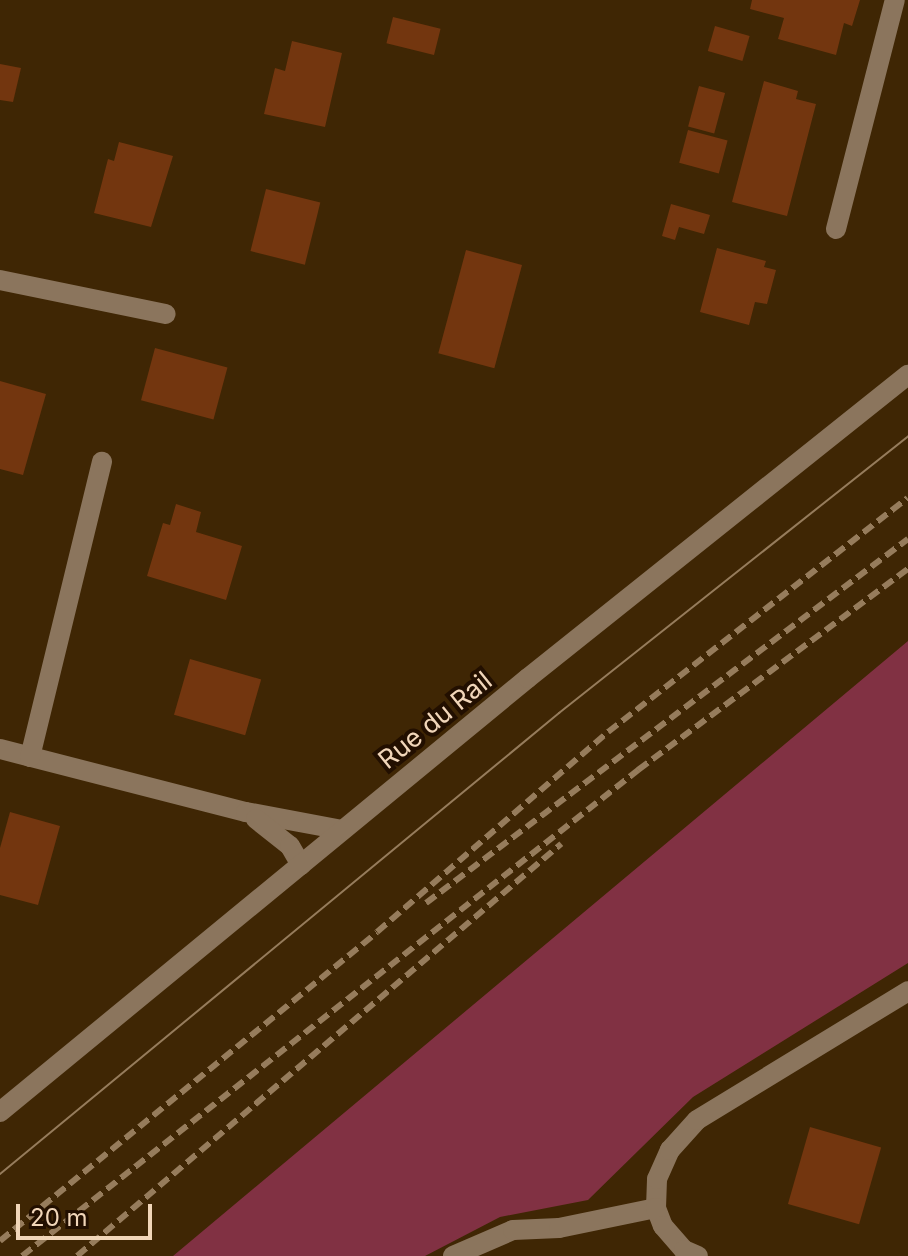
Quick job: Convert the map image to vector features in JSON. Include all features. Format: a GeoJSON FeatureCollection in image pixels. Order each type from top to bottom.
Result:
{"type":"FeatureCollection","features":[{"type":"Feature","properties":{"kind":"street"},"geometry":{"type":"LineString","coordinates":[[836,229],[895,0]]}},
{"type":"Feature","properties":{"kind":"street"},"geometry":{"type":"LineString","coordinates":[[0,280],[166,314]]}},
{"type":"Feature","properties":{"kind":"street","name":"Rue du Rail"},"geometry":{"type":"LineString","coordinates":[[0,1112],[342,830],[908,375]]}},
{"type":"Feature","properties":{"kind":"street"},"geometry":{"type":"LineString","coordinates":[[30,757],[102,462]]}},
{"type":"Feature","properties":{"kind":"street"},"geometry":{"type":"LineString","coordinates":[[0,749],[246,812],[342,830]]}},
{"type":"Feature","properties":{"kind":"street"},"geometry":{"type":"LineString","coordinates":[[246,812],[277,833],[301,865]]}},
{"type":"Feature","properties":{"kind":"street"},"geometry":{"type":"LineString","coordinates":[[698,1256],[684,1250],[663,1226],[656,1208],[657,1179],[670,1150],[697,1120],[908,991]]}},
{"type":"Feature","properties":{"kind":"street"},"geometry":{"type":"LineString","coordinates":[[453,1256],[513,1230],[559,1228],[656,1208]]}},
{"type":"Feature","properties":{"kind":"shaded area"},"geometry":{"type":"Polygon","coordinates":[[[908,641],[908,963],[693,1097],[588,1200],[500,1217],[425,1256],[173,1256],[908,641]]]}},
{"type":"Feature","properties":{"kind":"building"},"geometry":{"type":"Polygon","coordinates":[[[752,0],[860,0],[852,26],[844,23],[836,55],[778,39],[784,18],[750,9],[752,0]]]}},
{"type":"Feature","properties":{"kind":"building"},"geometry":{"type":"Polygon","coordinates":[[[393,17],[441,29],[434,55],[386,43],[393,17]]]}},
{"type":"Feature","properties":{"kind":"building"},"geometry":{"type":"Polygon","coordinates":[[[715,26],[750,36],[742,61],[708,51],[715,26]]]}},
{"type":"Feature","properties":{"kind":"building"},"geometry":{"type":"Polygon","coordinates":[[[292,41],[342,53],[325,127],[264,114],[275,68],[285,71],[292,41]]]}},
{"type":"Feature","properties":{"kind":"building"},"geometry":{"type":"Polygon","coordinates":[[[0,64],[21,68],[13,102],[0,100],[0,64]]]}},
{"type":"Feature","properties":{"kind":"building"},"geometry":{"type":"Polygon","coordinates":[[[764,81],[798,91],[796,99],[816,104],[787,216],[732,202],[764,81]]]}},
{"type":"Feature","properties":{"kind":"building"},"geometry":{"type":"Polygon","coordinates":[[[699,86],[725,93],[714,134],[688,127],[699,86]]]}},
{"type":"Feature","properties":{"kind":"building"},"geometry":{"type":"Polygon","coordinates":[[[688,130],[728,141],[719,173],[679,163],[688,130]]]}},
{"type":"Feature","properties":{"kind":"building"},"geometry":{"type":"Polygon","coordinates":[[[119,142],[173,156],[151,227],[94,213],[108,159],[114,161],[119,142]]]}},
{"type":"Feature","properties":{"kind":"building"},"geometry":{"type":"Polygon","coordinates":[[[266,189],[320,203],[305,265],[251,251],[266,189]]]}},
{"type":"Feature","properties":{"kind":"building"},"geometry":{"type":"Polygon","coordinates":[[[671,204],[710,215],[704,234],[679,227],[675,240],[662,236],[671,204]]]}},
{"type":"Feature","properties":{"kind":"building"},"geometry":{"type":"Polygon","coordinates":[[[717,248],[766,261],[764,267],[776,270],[767,304],[755,302],[749,325],[700,312],[717,248]]]}},
{"type":"Feature","properties":{"kind":"building"},"geometry":{"type":"Polygon","coordinates":[[[466,250],[522,265],[494,368],[438,353],[466,250]]]}},
{"type":"Feature","properties":{"kind":"building"},"geometry":{"type":"Polygon","coordinates":[[[155,348],[227,367],[213,420],[141,400],[155,348]]]}},
{"type":"Feature","properties":{"kind":"building"},"geometry":{"type":"Polygon","coordinates":[[[0,381],[46,394],[23,475],[0,469],[0,381]]]}},
{"type":"Feature","properties":{"kind":"building"},"geometry":{"type":"Polygon","coordinates":[[[176,504],[201,512],[196,532],[242,546],[226,600],[147,576],[163,523],[170,525],[176,504]]]}},
{"type":"Feature","properties":{"kind":"building"},"geometry":{"type":"Polygon","coordinates":[[[190,659],[261,679],[245,735],[174,715],[190,659]]]}},
{"type":"Feature","properties":{"kind":"building"},"geometry":{"type":"Polygon","coordinates":[[[10,812],[60,826],[38,905],[0,895],[0,848],[10,812]]]}},
{"type":"Feature","properties":{"kind":"building"},"geometry":{"type":"Polygon","coordinates":[[[810,1127],[881,1147],[859,1224],[788,1204],[810,1127]]]}},
{"type":"Feature","properties":{"kind":"tram line"},"geometry":{"type":"LineString","coordinates":[[0,1174],[559,713],[908,436]]}},
{"type":"Feature","properties":{"kind":"railway"},"geometry":{"type":"LineString","coordinates":[[0,1241],[377,932],[608,732],[908,498]]}},
{"type":"Feature","properties":{"kind":"railway"},"geometry":{"type":"LineString","coordinates":[[426,903],[908,539]]}},
{"type":"Feature","properties":{"kind":"railway"},"geometry":{"type":"LineString","coordinates":[[22,1256],[638,770],[908,569]]}},
{"type":"Feature","properties":{"kind":"railway"},"geometry":{"type":"LineString","coordinates":[[77,1256],[561,844]]}}]}
